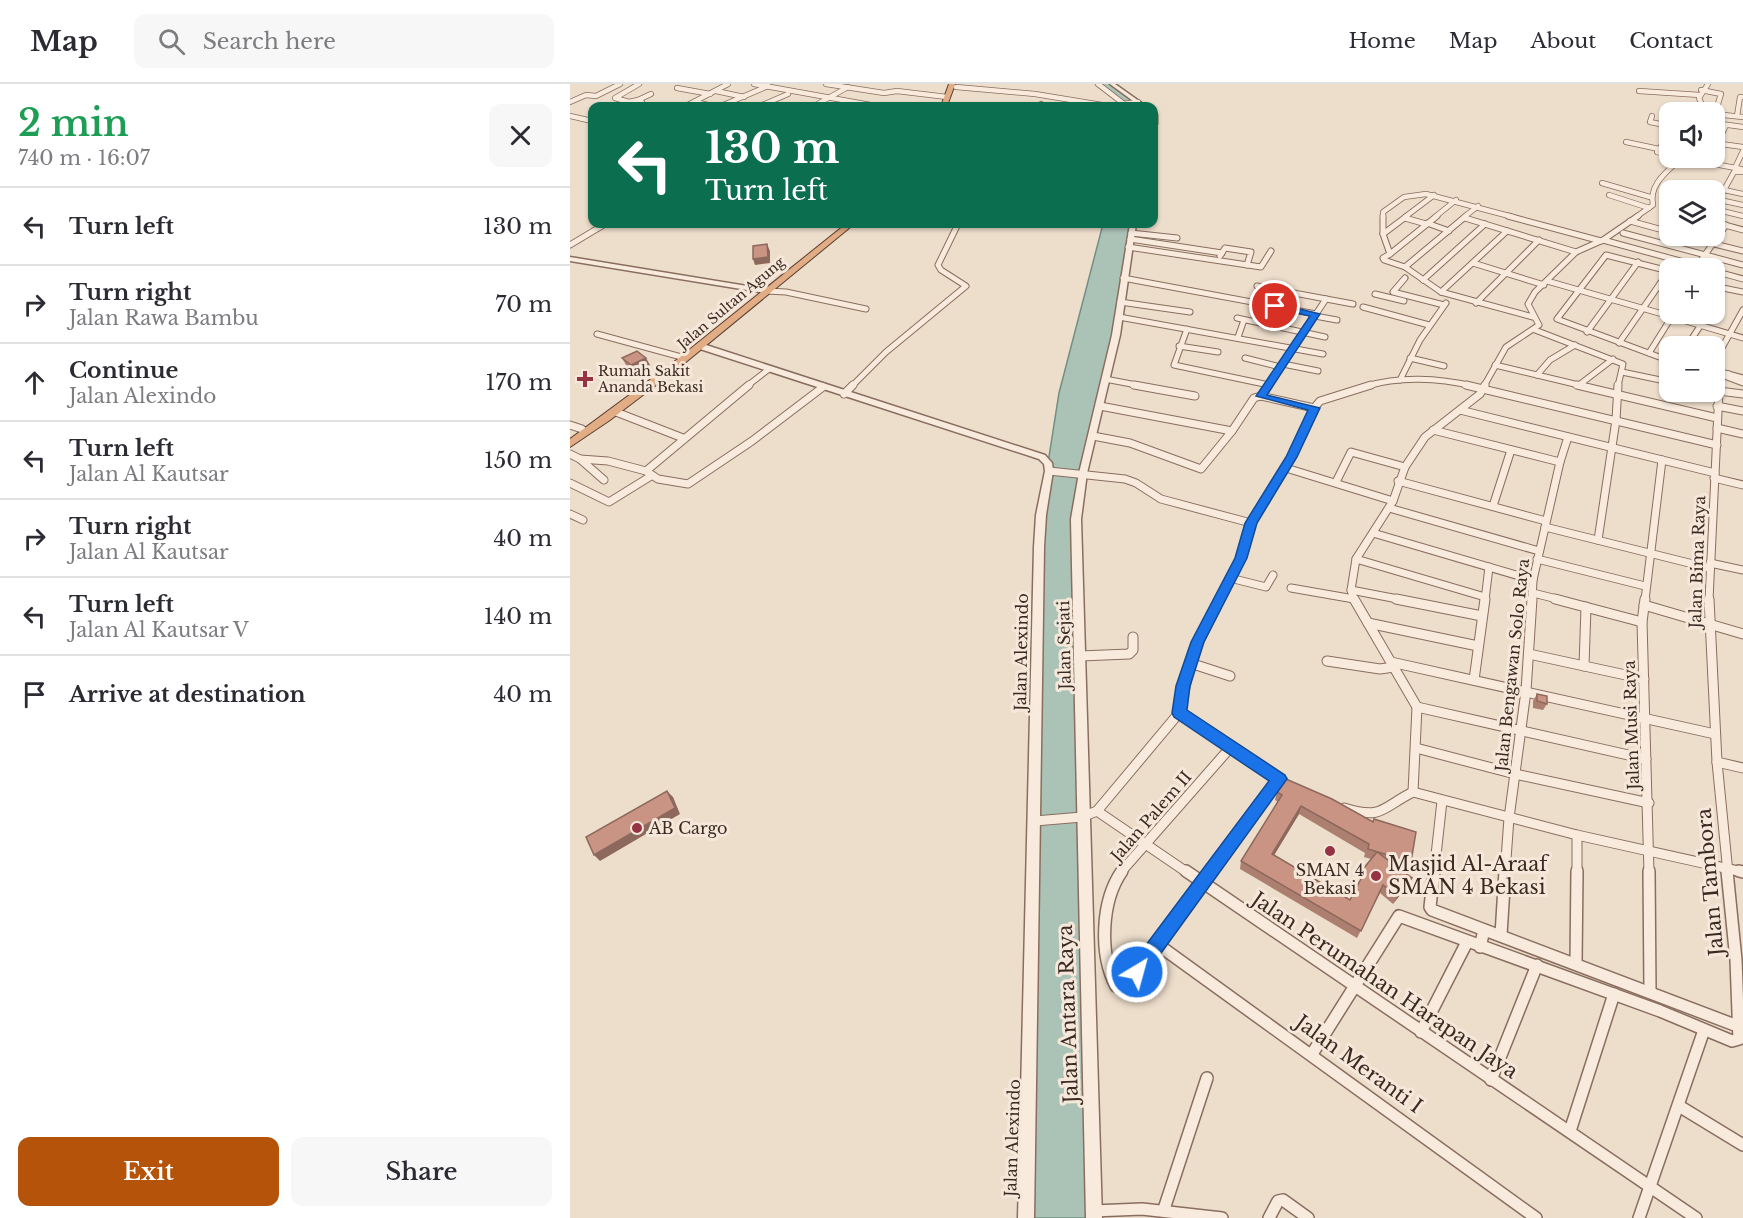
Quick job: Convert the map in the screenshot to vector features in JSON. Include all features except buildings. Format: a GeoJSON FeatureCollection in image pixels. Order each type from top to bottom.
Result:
{"type":"FeatureCollection","features":[{"type":"Feature","properties":{"kind":"highway"},"geometry":{"type":"LineString","coordinates":[[945,102],[955,85]]}},
{"type":"Feature","properties":{"kind":"highway"},"geometry":{"type":"LineString","coordinates":[[952,102],[955,85]]}},
{"type":"Feature","properties":{"kind":"highway","name":"Jalan Sultan Agung"},"geometry":{"type":"LineString","coordinates":[[570,444],[616,412],[840,228]]}},
{"type":"Feature","properties":{"kind":"highway","name":"Jalan Sultan Agung"},"geometry":{"type":"LineString","coordinates":[[570,437],[692,350]]}},
{"type":"Feature","properties":{"kind":"street"},"geometry":{"type":"LineString","coordinates":[[570,102],[584,95],[596,96],[620,84]]}},
{"type":"Feature","properties":{"kind":"street"},"geometry":{"type":"LineString","coordinates":[[639,84],[615,98],[629,102],[651,94]]}},
{"type":"Feature","properties":{"kind":"street"},"geometry":{"type":"LineString","coordinates":[[695,102],[726,84]]}},
{"type":"Feature","properties":{"kind":"street"},"geometry":{"type":"LineString","coordinates":[[754,84],[855,102]]}},
{"type":"Feature","properties":{"kind":"street"},"geometry":{"type":"LineString","coordinates":[[826,84],[849,85],[884,93],[897,91],[923,96],[947,97]]}},
{"type":"Feature","properties":{"kind":"street"},"geometry":{"type":"LineString","coordinates":[[1100,86],[1111,84],[1136,102]]}},
{"type":"Feature","properties":{"kind":"street"},"geometry":{"type":"LineString","coordinates":[[1698,102],[1700,92],[1708,84]]}},
{"type":"Feature","properties":{"kind":"street"},"geometry":{"type":"LineString","coordinates":[[821,102],[849,85]]}},
{"type":"Feature","properties":{"kind":"street"},"geometry":{"type":"LineString","coordinates":[[955,85],[1084,102]]}},
{"type":"Feature","properties":{"kind":"street"},"geometry":{"type":"LineString","coordinates":[[732,102],[769,86]]}},
{"type":"Feature","properties":{"kind":"street"},"geometry":{"type":"LineString","coordinates":[[1100,86],[1123,102]]}},
{"type":"Feature","properties":{"kind":"street"},"geometry":{"type":"LineString","coordinates":[[677,88],[711,94]]}},
{"type":"Feature","properties":{"kind":"street"},"geometry":{"type":"LineString","coordinates":[[716,91],[744,97]]}},
{"type":"Feature","properties":{"kind":"street"},"geometry":{"type":"LineString","coordinates":[[1639,91],[1700,92],[1721,95],[1719,102]]}},
{"type":"Feature","properties":{"kind":"street"},"geometry":{"type":"LineString","coordinates":[[769,102],[788,94]]}},
{"type":"Feature","properties":{"kind":"street"},"geometry":{"type":"LineString","coordinates":[[1737,116],[1740,97],[1743,96]]}},
{"type":"Feature","properties":{"kind":"street"},"geometry":{"type":"LineString","coordinates":[[638,100],[642,102]]}},
{"type":"Feature","properties":{"kind":"street"},"geometry":{"type":"LineString","coordinates":[[1725,115],[1743,117]]}},
{"type":"Feature","properties":{"kind":"street"},"geometry":{"type":"LineString","coordinates":[[570,116],[588,120]]}},
{"type":"Feature","properties":{"kind":"street"},"geometry":{"type":"LineString","coordinates":[[1652,116],[1650,122],[1659,124]]}},
{"type":"Feature","properties":{"kind":"street"},"geometry":{"type":"LineString","coordinates":[[1726,125],[1743,127]]}},
{"type":"Feature","properties":{"kind":"street"},"geometry":{"type":"LineString","coordinates":[[1626,142],[1659,149],[1657,153],[1659,153]]}},
{"type":"Feature","properties":{"kind":"street"},"geometry":{"type":"LineString","coordinates":[[1725,145],[1743,149],[1735,168]]}},
{"type":"Feature","properties":{"kind":"street"},"geometry":{"type":"LineString","coordinates":[[1725,166],[1743,171]]}},
{"type":"Feature","properties":{"kind":"street"},"geometry":{"type":"LineString","coordinates":[[1598,540],[1616,420],[1616,394],[1623,364],[1537,327],[1528,304],[1576,252],[1602,240],[1653,205],[1650,197],[1652,189],[1672,168]]}},
{"type":"Feature","properties":{"kind":"street"},"geometry":{"type":"LineString","coordinates":[[1725,188],[1734,172],[1743,171]]}},
{"type":"Feature","properties":{"kind":"street"},"geometry":{"type":"LineString","coordinates":[[1602,183],[1650,197]]}},
{"type":"Feature","properties":{"kind":"street"},"geometry":{"type":"LineString","coordinates":[[1725,190],[1743,194]]}},
{"type":"Feature","properties":{"kind":"street"},"geometry":{"type":"LineString","coordinates":[[1390,254],[1383,234],[1382,214],[1390,205],[1412,194],[1434,195],[1456,200],[1667,258]]}},
{"type":"Feature","properties":{"kind":"street"},"geometry":{"type":"LineString","coordinates":[[1383,234],[1434,195]]}},
{"type":"Feature","properties":{"kind":"street"},"geometry":{"type":"LineString","coordinates":[[1609,195],[1649,208]]}},
{"type":"Feature","properties":{"kind":"street"},"geometry":{"type":"LineString","coordinates":[[1456,200],[1383,259],[1405,267],[1441,292],[1533,317]]}},
{"type":"Feature","properties":{"kind":"street"},"geometry":{"type":"LineString","coordinates":[[1725,201],[1743,205]]}},
{"type":"Feature","properties":{"kind":"street"},"geometry":{"type":"LineString","coordinates":[[1405,267],[1478,206]]}},
{"type":"Feature","properties":{"kind":"street"},"geometry":{"type":"LineString","coordinates":[[1725,212],[1743,216]]}},
{"type":"Feature","properties":{"kind":"street"},"geometry":{"type":"LineString","coordinates":[[1405,218],[1449,231]]}},
{"type":"Feature","properties":{"kind":"street"},"geometry":{"type":"LineString","coordinates":[[1465,218],[1576,252]]}},
{"type":"Feature","properties":{"kind":"street"},"geometry":{"type":"LineString","coordinates":[[1514,233],[1528,221]]}},
{"type":"Feature","properties":{"kind":"street"},"geometry":{"type":"LineString","coordinates":[[1629,221],[1659,229]]}},
{"type":"Feature","properties":{"kind":"street"},"geometry":{"type":"LineString","coordinates":[[1423,280],[1485,224]]}},
{"type":"Feature","properties":{"kind":"street"},"geometry":{"type":"LineString","coordinates":[[1612,243],[1637,224]]}},
{"type":"Feature","properties":{"kind":"street"},"geometry":{"type":"LineString","coordinates":[[1726,225],[1743,230]]}},
{"type":"Feature","properties":{"kind":"street"},"geometry":{"type":"LineString","coordinates":[[570,245],[598,228]]}},
{"type":"Feature","properties":{"kind":"street"},"geometry":{"type":"LineString","coordinates":[[844,394],[886,352],[966,286],[941,270],[938,265],[956,228]]}},
{"type":"Feature","properties":{"kind":"street","name":"Jalan Sejati"},"geometry":{"type":"LineString","coordinates":[[1076,818],[1080,656],[1076,519],[1080,473],[1093,436],[1119,317],[1132,228]]}},
{"type":"Feature","properties":{"kind":"street"},"geometry":{"type":"LineString","coordinates":[[1441,292],[1507,231]]}},
{"type":"Feature","properties":{"kind":"street"},"geometry":{"type":"LineString","coordinates":[[1623,233],[1743,265]]}},
{"type":"Feature","properties":{"kind":"street"},"geometry":{"type":"LineString","coordinates":[[1130,240],[1178,238]]}},
{"type":"Feature","properties":{"kind":"street"},"geometry":{"type":"LineString","coordinates":[[1130,240],[1222,253]]}},
{"type":"Feature","properties":{"kind":"street"},"geometry":{"type":"LineString","coordinates":[[1130,240],[1218,260],[1263,267],[1271,251]]}},
{"type":"Feature","properties":{"kind":"street"},"geometry":{"type":"LineString","coordinates":[[1476,303],[1539,240]]}},
{"type":"Feature","properties":{"kind":"street"},"geometry":{"type":"LineString","coordinates":[[1704,258],[1711,246]]}},
{"type":"Feature","properties":{"kind":"street"},"geometry":{"type":"LineString","coordinates":[[1721,246],[1743,251]]}},
{"type":"Feature","properties":{"kind":"street"},"geometry":{"type":"LineString","coordinates":[[1218,260],[1226,248],[1252,252],[1247,265]]}},
{"type":"Feature","properties":{"kind":"street"},"geometry":{"type":"LineString","coordinates":[[1659,268],[1606,255],[1557,319],[1659,357]]}},
{"type":"Feature","properties":{"kind":"street"},"geometry":{"type":"LineString","coordinates":[[570,261],[760,293],[786,292],[866,309]]}},
{"type":"Feature","properties":{"kind":"street"},"geometry":{"type":"LineString","coordinates":[[1587,332],[1638,262]]}},
{"type":"Feature","properties":{"kind":"street"},"geometry":{"type":"LineString","coordinates":[[1473,263],[1507,273],[1579,288],[1659,311]]}},
{"type":"Feature","properties":{"kind":"street"},"geometry":{"type":"LineString","coordinates":[[1725,274],[1743,279]]}},
{"type":"Feature","properties":{"kind":"street"},"geometry":{"type":"LineString","coordinates":[[1123,278],[1337,320]]}},
{"type":"Feature","properties":{"kind":"street"},"geometry":{"type":"LineString","coordinates":[[1405,278],[1393,292],[1443,306]]}},
{"type":"Feature","properties":{"kind":"street"},"geometry":{"type":"LineString","coordinates":[[1257,286],[1353,304]]}},
{"type":"Feature","properties":{"kind":"street"},"geometry":{"type":"LineString","coordinates":[[1619,343],[1659,288]]}},
{"type":"Feature","properties":{"kind":"street"},"geometry":{"type":"LineString","coordinates":[[1725,288],[1743,292]]}},
{"type":"Feature","properties":{"kind":"street"},"geometry":{"type":"LineString","coordinates":[[1375,294],[1443,306]]}},
{"type":"Feature","properties":{"kind":"street"},"geometry":{"type":"LineString","coordinates":[[1261,396],[1326,299]]}},
{"type":"Feature","properties":{"kind":"street"},"geometry":{"type":"LineString","coordinates":[[1120,302],[1190,312]]}},
{"type":"Feature","properties":{"kind":"street"},"geometry":{"type":"LineString","coordinates":[[1400,380],[1429,325],[1443,306]]}},
{"type":"Feature","properties":{"kind":"street"},"geometry":{"type":"LineString","coordinates":[[1363,307],[1429,325]]}},
{"type":"Feature","properties":{"kind":"street"},"geometry":{"type":"LineString","coordinates":[[1725,341],[1743,310]]}},
{"type":"Feature","properties":{"kind":"street"},"geometry":{"type":"LineString","coordinates":[[1119,317],[1323,354]]}},
{"type":"Feature","properties":{"kind":"street"},"geometry":{"type":"LineString","coordinates":[[1237,318],[1325,337]]}},
{"type":"Feature","properties":{"kind":"street"},"geometry":{"type":"LineString","coordinates":[[1238,337],[1245,320]]}},
{"type":"Feature","properties":{"kind":"street"},"geometry":{"type":"LineString","coordinates":[[1649,353],[1667,324]]}},
{"type":"Feature","properties":{"kind":"street"},"geometry":{"type":"LineString","coordinates":[[1693,336],[1701,324],[1743,337]]}},
{"type":"Feature","properties":{"kind":"street"},"geometry":{"type":"LineString","coordinates":[[1413,792],[1417,707],[1354,599],[1351,590],[1356,559],[1391,505],[1405,467],[1425,437],[1484,388],[1506,347],[1537,327]]}},
{"type":"Feature","properties":{"kind":"street"},"geometry":{"type":"LineString","coordinates":[[1187,329],[1174,364],[1269,385]]}},
{"type":"Feature","properties":{"kind":"street"},"geometry":{"type":"LineString","coordinates":[[597,334],[692,350],[714,350],[1042,457],[1048,463],[1049,471],[1131,481],[1161,499],[1251,523]]}},
{"type":"Feature","properties":{"kind":"street"},"geometry":{"type":"LineString","coordinates":[[1536,375],[1550,360],[1575,345]]}},
{"type":"Feature","properties":{"kind":"street"},"geometry":{"type":"LineString","coordinates":[[1179,346],[1218,352]]}},
{"type":"Feature","properties":{"kind":"street"},"geometry":{"type":"LineString","coordinates":[[1245,358],[1318,371]]}},
{"type":"Feature","properties":{"kind":"street"},"geometry":{"type":"LineString","coordinates":[[1410,358],[1444,366]]}},
{"type":"Feature","properties":{"kind":"street"},"geometry":{"type":"LineString","coordinates":[[1579,385],[1613,359]]}},
{"type":"Feature","properties":{"kind":"street"},"geometry":{"type":"LineString","coordinates":[[1495,365],[1717,417]]}},
{"type":"Feature","properties":{"kind":"street"},"geometry":{"type":"LineString","coordinates":[[570,483],[609,501],[649,473],[683,438],[769,369]]}},
{"type":"Feature","properties":{"kind":"street"},"geometry":{"type":"LineString","coordinates":[[1622,372],[1659,380]]}},
{"type":"Feature","properties":{"kind":"street"},"geometry":{"type":"LineString","coordinates":[[1725,373],[1743,378]]}},
{"type":"Feature","properties":{"kind":"street"},"geometry":{"type":"LineString","coordinates":[[1729,374],[1728,379],[1743,383]]}},
{"type":"Feature","properties":{"kind":"street"},"geometry":{"type":"LineString","coordinates":[[1105,379],[1195,396]]}},
{"type":"Feature","properties":{"kind":"street"},"geometry":{"type":"LineString","coordinates":[[1040,821],[1076,818],[1097,811],[1179,713],[1190,663],[1198,642],[1242,554],[1251,523],[1286,468],[1314,408],[1323,400],[1373,384],[1400,380],[1436,379],[1484,388],[1717,445]]}},
{"type":"Feature","properties":{"kind":"street"},"geometry":{"type":"LineString","coordinates":[[580,459],[608,461],[679,483],[689,483],[752,441],[823,387]]}},
{"type":"Feature","properties":{"kind":"street"},"geometry":{"type":"LineString","coordinates":[[1725,392],[1743,394]]}},
{"type":"Feature","properties":{"kind":"street"},"geometry":{"type":"LineString","coordinates":[[1093,436],[1130,442],[1201,469],[1254,398],[1261,396],[1314,408]]}},
{"type":"Feature","properties":{"kind":"street","name":"Jalan Bima Raya"},"geometry":{"type":"LineString","coordinates":[[1715,734],[1709,624],[1718,402]]}},
{"type":"Feature","properties":{"kind":"street"},"geometry":{"type":"LineString","coordinates":[[1100,406],[1232,430]]}},
{"type":"Feature","properties":{"kind":"street"},"geometry":{"type":"LineString","coordinates":[[1717,406],[1743,411]]}},
{"type":"Feature","properties":{"kind":"street"},"geometry":{"type":"LineString","coordinates":[[1460,410],[1662,460],[1743,485]]}},
{"type":"Feature","properties":{"kind":"street"},"geometry":{"type":"LineString","coordinates":[[616,412],[683,438]]}},
{"type":"Feature","properties":{"kind":"street"},"geometry":{"type":"LineString","coordinates":[[570,425],[582,429]]}},
{"type":"Feature","properties":{"kind":"street"},"geometry":{"type":"LineString","coordinates":[[1717,428],[1743,434]]}},
{"type":"Feature","properties":{"kind":"street"},"geometry":{"type":"LineString","coordinates":[[1433,430],[1560,462]]}},
{"type":"Feature","properties":{"kind":"street","name":"Jalan Bengawan Solo Raya"},"geometry":{"type":"LineString","coordinates":[[1501,935],[1509,818],[1526,691],[1533,580],[1560,462],[1568,437]]}},
{"type":"Feature","properties":{"kind":"street"},"geometry":{"type":"LineString","coordinates":[[1493,506],[1511,450]]}},
{"type":"Feature","properties":{"kind":"street"},"geometry":{"type":"LineString","coordinates":[[1336,482],[1351,452],[1405,467]]}},
{"type":"Feature","properties":{"kind":"street"},"geometry":{"type":"LineString","coordinates":[[570,454],[580,459],[604,480]]}},
{"type":"Feature","properties":{"kind":"street","name":"Jalan Musi Raya"},"geometry":{"type":"LineString","coordinates":[[1650,991],[1649,803],[1642,622],[1662,460]]}},
{"type":"Feature","properties":{"kind":"street"},"geometry":{"type":"LineString","coordinates":[[1286,468],[1336,482],[1391,505],[1538,555],[1645,586]]}},
{"type":"Feature","properties":{"kind":"street","name":"Jalan Alexindo"},"geometry":{"type":"LineString","coordinates":[[1026,1218],[1040,821],[1039,547],[1041,515],[1049,471]]}},
{"type":"Feature","properties":{"kind":"street"},"geometry":{"type":"LineString","coordinates":[[1398,482],[1493,506],[1598,540],[1650,553],[1743,570]]}},
{"type":"Feature","properties":{"kind":"street"},"geometry":{"type":"LineString","coordinates":[[570,514],[583,520]]}},
{"type":"Feature","properties":{"kind":"street"},"geometry":{"type":"LineString","coordinates":[[1372,533],[1533,580]]}},
{"type":"Feature","properties":{"kind":"street"},"geometry":{"type":"LineString","coordinates":[[1356,559],[1485,597]]}},
{"type":"Feature","properties":{"kind":"street"},"geometry":{"type":"LineString","coordinates":[[1474,680],[1489,567]]}},
{"type":"Feature","properties":{"kind":"street"},"geometry":{"type":"LineString","coordinates":[[1230,578],[1264,587],[1268,586],[1273,575]]}},
{"type":"Feature","properties":{"kind":"street"},"geometry":{"type":"LineString","coordinates":[[1291,588],[1354,599]]}},
{"type":"Feature","properties":{"kind":"street"},"geometry":{"type":"LineString","coordinates":[[1351,590],[1482,616]]}},
{"type":"Feature","properties":{"kind":"street"},"geometry":{"type":"LineString","coordinates":[[1533,593],[1642,622]]}},
{"type":"Feature","properties":{"kind":"street"},"geometry":{"type":"LineString","coordinates":[[1644,605],[1743,634]]}},
{"type":"Feature","properties":{"kind":"street"},"geometry":{"type":"LineString","coordinates":[[1584,666],[1586,607]]}},
{"type":"Feature","properties":{"kind":"street"},"geometry":{"type":"LineString","coordinates":[[1368,624],[1478,646]]}},
{"type":"Feature","properties":{"kind":"street"},"geometry":{"type":"LineString","coordinates":[[1080,656],[1130,654],[1133,650],[1133,638]]}},
{"type":"Feature","properties":{"kind":"street"},"geometry":{"type":"LineString","coordinates":[[1529,654],[1644,679]]}},
{"type":"Feature","properties":{"kind":"street"},"geometry":{"type":"LineString","coordinates":[[1327,661],[1380,669],[1392,664],[1526,691],[1715,734]]}},
{"type":"Feature","properties":{"kind":"street"},"geometry":{"type":"LineString","coordinates":[[1190,663],[1230,676]]}},
{"type":"Feature","properties":{"kind":"street"},"geometry":{"type":"LineString","coordinates":[[1417,707],[1646,759]]}},
{"type":"Feature","properties":{"kind":"street"},"geometry":{"type":"LineString","coordinates":[[1179,713],[1230,748],[1297,788]]}},
{"type":"Feature","properties":{"kind":"street","name":"Jalan Tambora"},"geometry":{"type":"LineString","coordinates":[[1715,734],[1726,870],[1739,962],[1740,1027]]}},
{"type":"Feature","properties":{"kind":"street","name":"Jalan Palem II"},"geometry":{"type":"LineString","coordinates":[[1157,944],[1127,985],[1120,987],[1113,982],[1106,931],[1109,897],[1120,873],[1230,748]]}},
{"type":"Feature","properties":{"kind":"street"},"geometry":{"type":"LineString","coordinates":[[1416,748],[1515,774],[1649,803]]}},
{"type":"Feature","properties":{"kind":"street"},"geometry":{"type":"LineString","coordinates":[[1717,762],[1743,768]]}},
{"type":"Feature","properties":{"kind":"street"},"geometry":{"type":"LineString","coordinates":[[1157,944],[1280,779]]}},
{"type":"Feature","properties":{"kind":"street"},"geometry":{"type":"LineString","coordinates":[[1333,804],[1362,815],[1380,813],[1390,808],[1399,797],[1413,792],[1577,835],[1743,872]]}},
{"type":"Feature","properties":{"kind":"street"},"geometry":{"type":"LineString","coordinates":[[1312,1054],[1354,984],[1399,916],[1467,942],[1482,938],[1501,935],[1740,1027],[1740,1036],[1736,1042],[1537,965],[1482,938],[1436,913],[1430,907],[1442,801]]}},
{"type":"Feature","properties":{"kind":"street","name":"Jalan Perumahan Harapan Jaya"},"geometry":{"type":"LineString","coordinates":[[1097,811],[1695,1218]]}},
{"type":"Feature","properties":{"kind":"street","name":"Jalan Antara Raya"},"geometry":{"type":"LineString","coordinates":[[1076,818],[1094,1214],[1113,1208],[1164,1209],[1222,1218]]}},
{"type":"Feature","properties":{"kind":"street"},"geometry":{"type":"LineString","coordinates":[[1576,963],[1577,835]]}},
{"type":"Feature","properties":{"kind":"street"},"geometry":{"type":"LineString","coordinates":[[1420,1032],[1467,942]]}},
{"type":"Feature","properties":{"kind":"street","name":"Jalan Meranti I"},"geometry":{"type":"LineString","coordinates":[[1157,944],[1536,1218]]}},
{"type":"Feature","properties":{"kind":"street"},"geometry":{"type":"LineString","coordinates":[[1491,1080],[1537,965]]}},
{"type":"Feature","properties":{"kind":"street"},"geometry":{"type":"LineString","coordinates":[[1570,1131],[1614,994]]}},
{"type":"Feature","properties":{"kind":"street"},"geometry":{"type":"LineString","coordinates":[[1639,1218],[1704,1030]]}},
{"type":"Feature","properties":{"kind":"street"},"geometry":{"type":"LineString","coordinates":[[1164,1209],[1207,1078]]}},
{"type":"Feature","properties":{"kind":"street"},"geometry":{"type":"LineString","coordinates":[[1679,1106],[1743,1145]]}},
{"type":"Feature","properties":{"kind":"street"},"geometry":{"type":"LineString","coordinates":[[1269,1218],[1278,1202],[1283,1200],[1308,1218]]}},
{"type":"Feature","properties":{"kind":"shaded area"},"geometry":{"type":"Polygon","coordinates":[[[1102,228],[1132,228],[1119,317],[1076,517],[1094,1218],[1026,1218],[1039,565],[1048,463],[1059,393],[1102,228]]]}},
{"type":"Feature","properties":{"kind":"waterway"},"geometry":{"type":"LineString","coordinates":[[1104,84],[1129,102]]}},
{"type":"Feature","properties":{"kind":"place","name":"Rumah Sakit Ananda Bekasi"},"geometry":{"type":"Point","coordinates":[585,379]}},
{"type":"Feature","properties":{"kind":"place","name":"AB Cargo"},"geometry":{"type":"Point","coordinates":[637,828]}},
{"type":"Feature","properties":{"kind":"place","name":"SMAN 4 Bekasi"},"geometry":{"type":"Point","coordinates":[1330,851]}},
{"type":"Feature","properties":{"kind":"place","name":"Masjid Al-Araaf SMAN 4 Bekasi"},"geometry":{"type":"Point","coordinates":[1376,876]}},
{"type":"Feature","properties":{"kind":"route"},"geometry":{"type":"LineString","coordinates":[[1137,972],[1280,779],[1179,713],[1183,686],[1193,653],[1241,558],[1251,523],[1292,457],[1314,408],[1261,396],[1316,314],[1275,306]]}}]}
